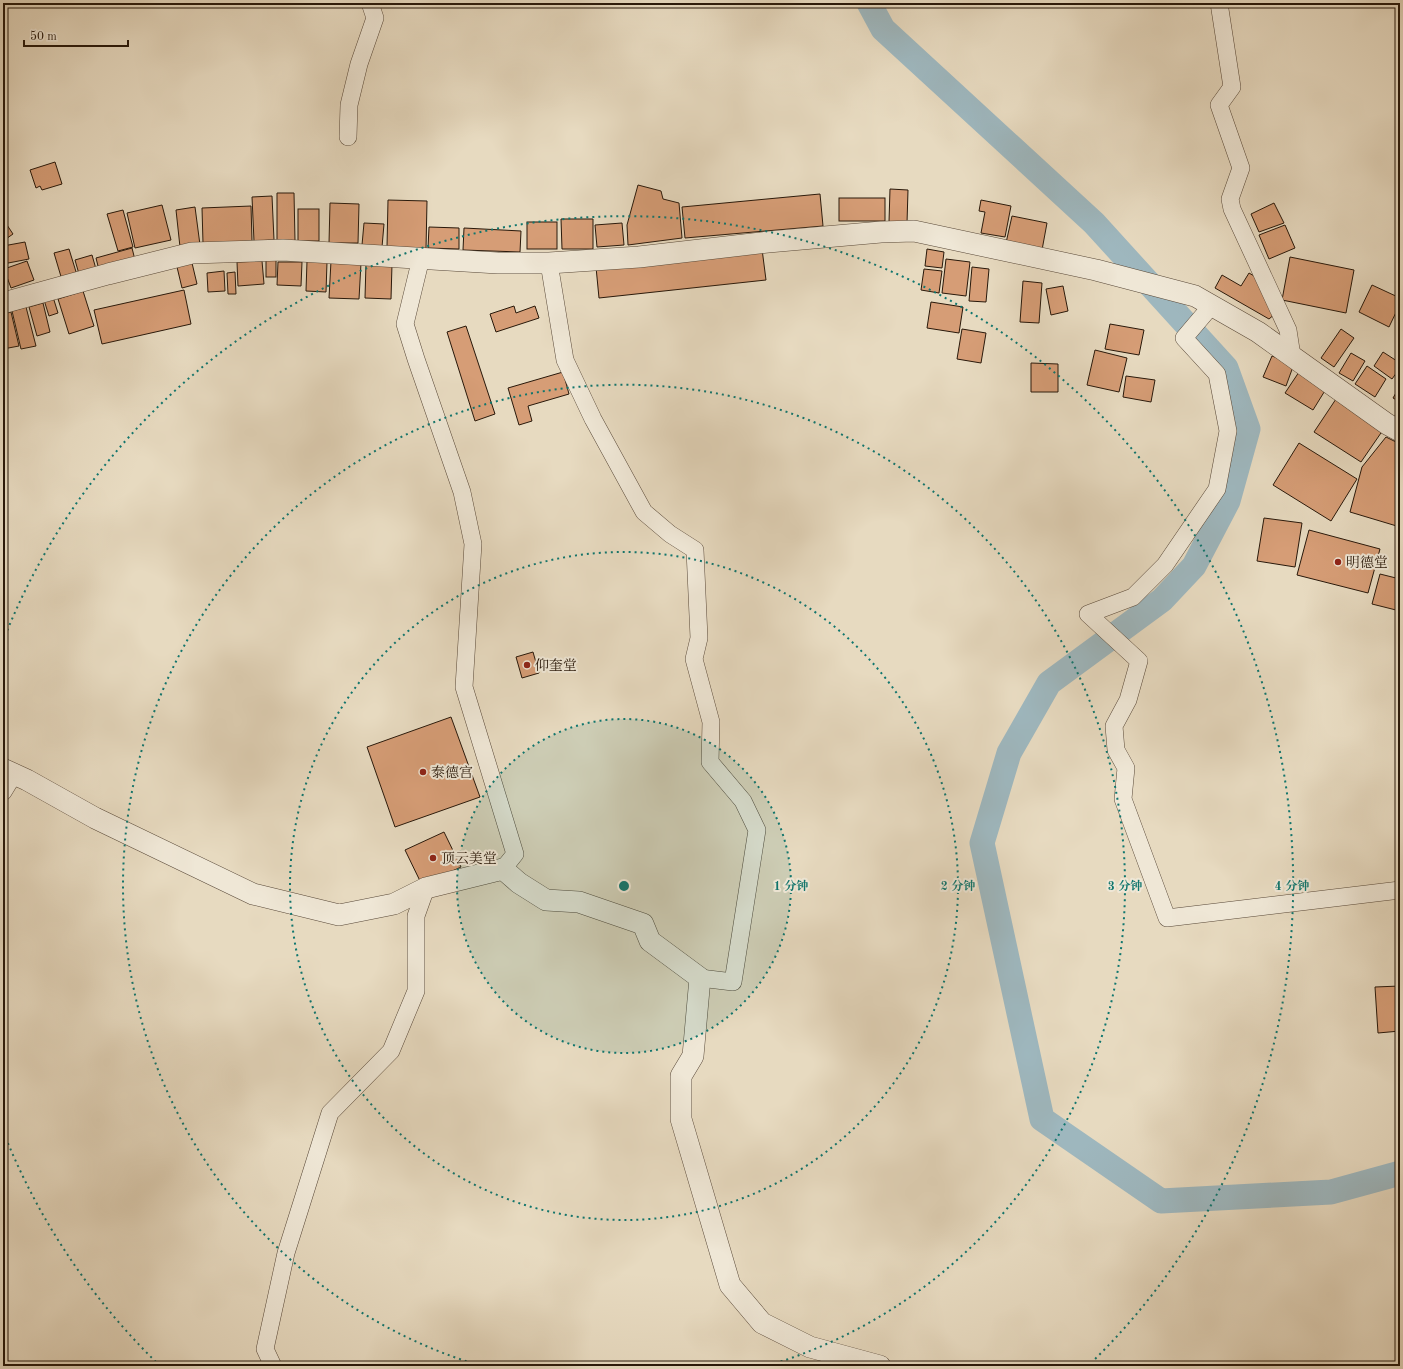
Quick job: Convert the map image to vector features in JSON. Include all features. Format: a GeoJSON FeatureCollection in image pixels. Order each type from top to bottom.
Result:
{"type":"FeatureCollection","features":[{"type":"Feature","properties":{"kind":"street"},"geometry":{"type":"LineString","coordinates":[[348,138],[348,105],[359,64],[376,18],[370,3]]}},
{"type":"Feature","properties":{"kind":"street"},"geometry":{"type":"LineString","coordinates":[[1220,3],[1232,87],[1219,105],[1241,168],[1230,199],[1232,208],[1288,330],[1292,356]]}},
{"type":"Feature","properties":{"kind":"street"},"geometry":{"type":"LineString","coordinates":[[4,302],[192,253],[283,250],[498,263],[549,263],[639,257],[768,242],[881,232],[914,231],[1096,270],[1204,305],[1258,332],[1387,424],[1400,431]]}},
{"type":"Feature","properties":{"kind":"street"},"geometry":{"type":"LineString","coordinates":[[3,792],[8,772],[95,818],[253,894],[339,915],[394,904],[426,888],[502,869],[515,854],[464,687],[473,544],[462,492],[405,324],[421,258]]}},
{"type":"Feature","properties":{"kind":"street"},"geometry":{"type":"LineString","coordinates":[[502,869],[518,883],[546,900],[579,902],[643,924],[650,941],[700,978],[733,982],[757,830],[743,801],[710,762],[711,722],[694,659],[699,638],[695,550],[670,534],[644,512],[593,419],[565,360],[549,263]]}},
{"type":"Feature","properties":{"kind":"street"},"geometry":{"type":"LineString","coordinates":[[1204,305],[1184,338],[1217,374],[1228,431],[1217,489],[1165,565],[1134,597],[1088,614],[1139,661],[1128,700],[1114,726],[1116,750],[1126,768],[1123,799],[1167,918],[1400,890]]}},
{"type":"Feature","properties":{"kind":"street"},"geometry":{"type":"LineString","coordinates":[[273,1366],[265,1349],[286,1253],[330,1114],[391,1051],[416,991],[416,916],[426,888]]}},
{"type":"Feature","properties":{"kind":"street"},"geometry":{"type":"LineString","coordinates":[[700,978],[693,1056],[680,1076],[681,1119],[730,1285],[762,1323],[810,1346],[880,1366]]}},
{"type":"Feature","properties":{"kind":"building"},"geometry":{"type":"Polygon","coordinates":[[[55,162],[62,184],[42,190],[40,186],[36,188],[30,170],[55,162]]]}},
{"type":"Feature","properties":{"kind":"building"},"geometry":{"type":"Polygon","coordinates":[[[638,185],[661,191],[663,199],[679,203],[682,238],[628,245],[627,225],[638,185]]]}},
{"type":"Feature","properties":{"kind":"building"},"geometry":{"type":"Polygon","coordinates":[[[890,189],[908,190],[907,223],[889,222],[890,189]]]}},
{"type":"Feature","properties":{"kind":"building"},"geometry":{"type":"Polygon","coordinates":[[[277,193],[294,193],[295,241],[277,241],[277,193]]]}},
{"type":"Feature","properties":{"kind":"building"},"geometry":{"type":"Polygon","coordinates":[[[820,194],[823,226],[685,238],[682,207],[820,194]]]}},
{"type":"Feature","properties":{"kind":"building"},"geometry":{"type":"Polygon","coordinates":[[[272,196],[274,240],[254,241],[252,197],[272,196]]]}},
{"type":"Feature","properties":{"kind":"building"},"geometry":{"type":"Polygon","coordinates":[[[839,198],[885,198],[885,221],[839,221],[839,198]]]}},
{"type":"Feature","properties":{"kind":"building"},"geometry":{"type":"Polygon","coordinates":[[[388,200],[427,201],[426,249],[387,247],[388,200]]]}},
{"type":"Feature","properties":{"kind":"building"},"geometry":{"type":"Polygon","coordinates":[[[981,200],[1011,206],[1005,237],[981,233],[985,212],[979,211],[981,200]]]}},
{"type":"Feature","properties":{"kind":"building"},"geometry":{"type":"Polygon","coordinates":[[[330,203],[359,204],[358,243],[329,243],[330,203]]]}},
{"type":"Feature","properties":{"kind":"building"},"geometry":{"type":"Polygon","coordinates":[[[1274,203],[1284,223],[1259,232],[1251,214],[1274,203]]]}},
{"type":"Feature","properties":{"kind":"building"},"geometry":{"type":"Polygon","coordinates":[[[162,205],[171,240],[135,248],[127,213],[162,205]]]}},
{"type":"Feature","properties":{"kind":"building"},"geometry":{"type":"Polygon","coordinates":[[[251,206],[252,241],[203,243],[202,208],[251,206]]]}},
{"type":"Feature","properties":{"kind":"building"},"geometry":{"type":"Polygon","coordinates":[[[195,207],[200,245],[180,247],[176,210],[195,207]]]}},
{"type":"Feature","properties":{"kind":"building"},"geometry":{"type":"Polygon","coordinates":[[[298,209],[319,209],[319,241],[298,241],[298,209]]]}},
{"type":"Feature","properties":{"kind":"building"},"geometry":{"type":"Polygon","coordinates":[[[123,210],[133,247],[118,251],[107,214],[123,210]]]}},
{"type":"Feature","properties":{"kind":"building"},"geometry":{"type":"Polygon","coordinates":[[[1012,216],[1047,223],[1042,250],[1006,243],[1012,216]]]}},
{"type":"Feature","properties":{"kind":"building"},"geometry":{"type":"Polygon","coordinates":[[[3,219],[13,234],[3,241],[3,219]]]}},
{"type":"Feature","properties":{"kind":"building"},"geometry":{"type":"Polygon","coordinates":[[[561,219],[593,219],[593,249],[562,249],[561,219]]]}},
{"type":"Feature","properties":{"kind":"building"},"geometry":{"type":"Polygon","coordinates":[[[527,222],[557,222],[557,249],[527,249],[527,222]]]}},
{"type":"Feature","properties":{"kind":"building"},"geometry":{"type":"Polygon","coordinates":[[[364,223],[384,224],[382,247],[362,245],[364,223]]]}},
{"type":"Feature","properties":{"kind":"building"},"geometry":{"type":"Polygon","coordinates":[[[622,223],[624,245],[597,247],[595,225],[622,223]]]}},
{"type":"Feature","properties":{"kind":"building"},"geometry":{"type":"Polygon","coordinates":[[[1285,225],[1295,248],[1269,259],[1259,235],[1285,225]]]}},
{"type":"Feature","properties":{"kind":"building"},"geometry":{"type":"Polygon","coordinates":[[[429,227],[459,228],[459,249],[428,248],[429,227]]]}},
{"type":"Feature","properties":{"kind":"building"},"geometry":{"type":"Polygon","coordinates":[[[464,228],[521,231],[520,252],[463,250],[464,228]]]}},
{"type":"Feature","properties":{"kind":"building"},"geometry":{"type":"Polygon","coordinates":[[[25,242],[29,259],[3,264],[3,246],[25,242]]]}},
{"type":"Feature","properties":{"kind":"building"},"geometry":{"type":"Polygon","coordinates":[[[132,248],[135,260],[99,270],[96,258],[132,248]]]}},
{"type":"Feature","properties":{"kind":"building"},"geometry":{"type":"Polygon","coordinates":[[[69,249],[77,275],[62,280],[54,253],[69,249]]]}},
{"type":"Feature","properties":{"kind":"building"},"geometry":{"type":"Polygon","coordinates":[[[762,249],[766,280],[599,298],[596,267],[762,249]]]}},
{"type":"Feature","properties":{"kind":"building"},"geometry":{"type":"Polygon","coordinates":[[[927,249],[944,252],[942,268],[925,266],[927,249]]]}},
{"type":"Feature","properties":{"kind":"building"},"geometry":{"type":"Polygon","coordinates":[[[92,255],[96,269],[79,274],[75,260],[92,255]]]}},
{"type":"Feature","properties":{"kind":"building"},"geometry":{"type":"Polygon","coordinates":[[[1290,257],[1354,270],[1346,313],[1282,300],[1290,257]]]}},
{"type":"Feature","properties":{"kind":"building"},"geometry":{"type":"Polygon","coordinates":[[[266,259],[276,259],[276,277],[266,277],[266,259]]]}},
{"type":"Feature","properties":{"kind":"building"},"geometry":{"type":"Polygon","coordinates":[[[946,259],[970,262],[966,296],[942,293],[946,259]]]}},
{"type":"Feature","properties":{"kind":"building"},"geometry":{"type":"Polygon","coordinates":[[[27,261],[34,280],[11,288],[4,269],[27,261]]]}},
{"type":"Feature","properties":{"kind":"building"},"geometry":{"type":"Polygon","coordinates":[[[262,261],[264,284],[238,286],[237,262],[262,261]]]}},
{"type":"Feature","properties":{"kind":"building"},"geometry":{"type":"Polygon","coordinates":[[[307,261],[327,262],[326,292],[306,291],[307,261]]]}},
{"type":"Feature","properties":{"kind":"building"},"geometry":{"type":"Polygon","coordinates":[[[331,261],[361,263],[359,299],[329,298],[331,261]]]}},
{"type":"Feature","properties":{"kind":"building"},"geometry":{"type":"Polygon","coordinates":[[[278,262],[302,262],[301,286],[277,285],[278,262]]]}},
{"type":"Feature","properties":{"kind":"building"},"geometry":{"type":"Polygon","coordinates":[[[192,263],[197,284],[182,288],[177,267],[192,263]]]}},
{"type":"Feature","properties":{"kind":"building"},"geometry":{"type":"Polygon","coordinates":[[[366,263],[392,264],[391,299],[365,298],[366,263]]]}},
{"type":"Feature","properties":{"kind":"building"},"geometry":{"type":"Polygon","coordinates":[[[972,267],[989,269],[986,302],[969,301],[972,267]]]}},
{"type":"Feature","properties":{"kind":"building"},"geometry":{"type":"Polygon","coordinates":[[[924,269],[942,271],[939,293],[921,290],[924,269]]]}},
{"type":"Feature","properties":{"kind":"building"},"geometry":{"type":"Polygon","coordinates":[[[224,271],[225,291],[208,292],[207,273],[224,271]]]}},
{"type":"Feature","properties":{"kind":"building"},"geometry":{"type":"Polygon","coordinates":[[[235,272],[236,294],[228,294],[227,273],[235,272]]]}},
{"type":"Feature","properties":{"kind":"building"},"geometry":{"type":"Polygon","coordinates":[[[1249,273],[1261,280],[1276,313],[1269,319],[1215,288],[1222,275],[1241,286],[1249,273]]]}},
{"type":"Feature","properties":{"kind":"building"},"geometry":{"type":"Polygon","coordinates":[[[1023,281],[1042,283],[1039,323],[1020,322],[1023,281]]]}},
{"type":"Feature","properties":{"kind":"building"},"geometry":{"type":"Polygon","coordinates":[[[1372,285],[1400,298],[1400,304],[1389,327],[1359,312],[1372,285]]]}},
{"type":"Feature","properties":{"kind":"building"},"geometry":{"type":"Polygon","coordinates":[[[1063,286],[1068,311],[1051,315],[1046,289],[1063,286]]]}},
{"type":"Feature","properties":{"kind":"building"},"geometry":{"type":"Polygon","coordinates":[[[184,290],[191,324],[102,344],[94,310],[184,290]]]}},
{"type":"Feature","properties":{"kind":"building"},"geometry":{"type":"Polygon","coordinates":[[[83,291],[94,326],[69,334],[58,299],[83,291]]]}},
{"type":"Feature","properties":{"kind":"building"},"geometry":{"type":"Polygon","coordinates":[[[53,297],[58,313],[49,316],[44,300],[53,297]]]}},
{"type":"Feature","properties":{"kind":"building"},"geometry":{"type":"Polygon","coordinates":[[[931,302],[963,307],[959,333],[927,328],[931,302]]]}},
{"type":"Feature","properties":{"kind":"building"},"geometry":{"type":"Polygon","coordinates":[[[43,303],[50,332],[37,336],[29,307],[43,303]]]}},
{"type":"Feature","properties":{"kind":"building"},"geometry":{"type":"Polygon","coordinates":[[[514,306],[516,313],[535,306],[539,318],[496,332],[490,314],[514,306]]]}},
{"type":"Feature","properties":{"kind":"building"},"geometry":{"type":"Polygon","coordinates":[[[26,307],[36,346],[21,349],[12,311],[26,307]]]}},
{"type":"Feature","properties":{"kind":"building"},"geometry":{"type":"Polygon","coordinates":[[[11,312],[19,346],[3,349],[3,314],[11,312]]]}},
{"type":"Feature","properties":{"kind":"building"},"geometry":{"type":"Polygon","coordinates":[[[1110,324],[1144,330],[1139,355],[1105,349],[1110,324]]]}},
{"type":"Feature","properties":{"kind":"building"},"geometry":{"type":"Polygon","coordinates":[[[466,326],[495,414],[475,421],[447,332],[466,326]]]}},
{"type":"Feature","properties":{"kind":"building"},"geometry":{"type":"Polygon","coordinates":[[[962,329],[986,333],[981,363],[957,359],[962,329]]]}},
{"type":"Feature","properties":{"kind":"building"},"geometry":{"type":"Polygon","coordinates":[[[1341,329],[1354,338],[1334,367],[1321,358],[1341,329]]]}},
{"type":"Feature","properties":{"kind":"building"},"geometry":{"type":"Polygon","coordinates":[[[1095,350],[1127,358],[1119,392],[1087,385],[1095,350]]]}},
{"type":"Feature","properties":{"kind":"building"},"geometry":{"type":"Polygon","coordinates":[[[1383,352],[1400,363],[1400,368],[1392,379],[1374,366],[1383,352]]]}},
{"type":"Feature","properties":{"kind":"building"},"geometry":{"type":"Polygon","coordinates":[[[1351,353],[1365,361],[1353,381],[1339,373],[1351,353]]]}},
{"type":"Feature","properties":{"kind":"building"},"geometry":{"type":"Polygon","coordinates":[[[1272,356],[1294,364],[1286,386],[1263,377],[1272,356]]]}},
{"type":"Feature","properties":{"kind":"building"},"geometry":{"type":"Polygon","coordinates":[[[1031,363],[1058,364],[1058,392],[1031,392],[1031,363]]]}},
{"type":"Feature","properties":{"kind":"building"},"geometry":{"type":"Polygon","coordinates":[[[1367,366],[1386,379],[1375,397],[1355,384],[1367,366]]]}},
{"type":"Feature","properties":{"kind":"building"},"geometry":{"type":"Polygon","coordinates":[[[563,372],[569,394],[528,406],[532,421],[519,425],[508,388],[563,372]]]}},
{"type":"Feature","properties":{"kind":"building"},"geometry":{"type":"Polygon","coordinates":[[[1299,372],[1326,389],[1313,410],[1285,393],[1299,372]]]}},
{"type":"Feature","properties":{"kind":"building"},"geometry":{"type":"Polygon","coordinates":[[[1126,376],[1155,380],[1151,402],[1123,397],[1126,376]]]}},
{"type":"Feature","properties":{"kind":"building"},"geometry":{"type":"Polygon","coordinates":[[[1400,386],[1400,402],[1393,398],[1400,386]]]}},
{"type":"Feature","properties":{"kind":"building"},"geometry":{"type":"Polygon","coordinates":[[[1336,399],[1383,430],[1361,462],[1314,432],[1336,399]]]}},
{"type":"Feature","properties":{"kind":"building"},"geometry":{"type":"Polygon","coordinates":[[[1386,437],[1400,444],[1400,527],[1350,512],[1362,467],[1386,437]]]}},
{"type":"Feature","properties":{"kind":"building"},"geometry":{"type":"Polygon","coordinates":[[[1299,443],[1357,479],[1331,521],[1273,485],[1299,443]]]}},
{"type":"Feature","properties":{"kind":"building"},"geometry":{"type":"Polygon","coordinates":[[[1264,518],[1302,523],[1295,567],[1257,561],[1264,518]]]}},
{"type":"Feature","properties":{"kind":"building","name":"明德堂"},"geometry":{"type":"Polygon","coordinates":[[[1309,530],[1380,549],[1368,593],[1297,575],[1309,530]]]}},
{"type":"Feature","properties":{"kind":"building"},"geometry":{"type":"Polygon","coordinates":[[[1380,574],[1400,579],[1400,611],[1372,604],[1380,574]]]}},
{"type":"Feature","properties":{"kind":"building","name":"仰奎堂"},"geometry":{"type":"Polygon","coordinates":[[[533,652],[539,673],[522,678],[516,657],[533,652]]]}},
{"type":"Feature","properties":{"kind":"building","name":"泰德宫"},"geometry":{"type":"Polygon","coordinates":[[[451,717],[480,797],[395,827],[367,747],[451,717]]]}},
{"type":"Feature","properties":{"kind":"building","name":"顶云美堂"},"geometry":{"type":"Polygon","coordinates":[[[444,832],[461,867],[422,885],[405,850],[444,832]]]}},
{"type":"Feature","properties":{"kind":"building"},"geometry":{"type":"Polygon","coordinates":[[[1400,986],[1400,1031],[1378,1033],[1375,987],[1400,986]]]}},
{"type":"Feature","properties":{"kind":"waterway"},"geometry":{"type":"LineString","coordinates":[[869,3],[883,29],[1094,223],[1226,368],[1248,429],[1228,501],[1194,566],[1162,600],[1049,683],[1009,753],[982,843],[1042,1119],[1161,1201],[1331,1192],[1400,1173]]}},
{"type":"Feature","properties":{"kind":"place","name":"明德堂"},"geometry":{"type":"Point","coordinates":[1338,562]}},
{"type":"Feature","properties":{"kind":"place","name":"仰奎堂"},"geometry":{"type":"Point","coordinates":[527,665]}},
{"type":"Feature","properties":{"kind":"place","name":"泰德宫"},"geometry":{"type":"Point","coordinates":[423,772]}},
{"type":"Feature","properties":{"kind":"place","name":"顶云美堂"},"geometry":{"type":"Point","coordinates":[433,858]}}]}
